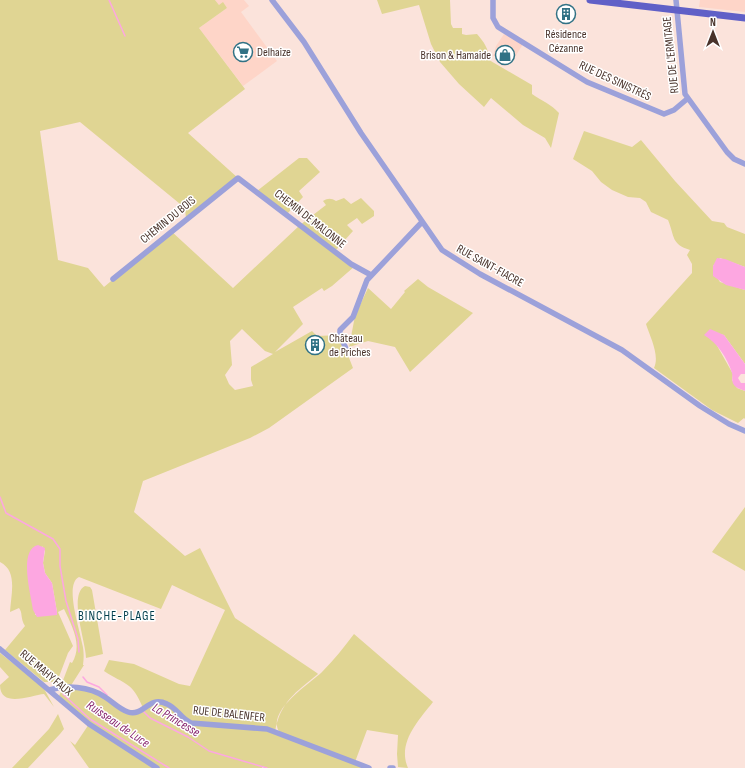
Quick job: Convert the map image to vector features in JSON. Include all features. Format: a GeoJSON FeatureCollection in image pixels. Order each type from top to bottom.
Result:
{"type":"FeatureCollection","features":[{"type":"Feature","properties":{"kind":"main road"},"geometry":{"type":"LineString","coordinates":[[590,0],[745,18]]}},
{"type":"Feature","properties":{"kind":"street","name":"RUE SAINT-FIACRE"},"geometry":{"type":"LineString","coordinates":[[272,0],[304,42],[361,133],[438,246],[447,255],[622,350],[700,406],[730,424],[745,430]]}},
{"type":"Feature","properties":{"kind":"street","name":"RUE DES SINISTRÉS"},"geometry":{"type":"LineString","coordinates":[[493,0],[493,18],[498,27],[587,82],[664,114],[674,110],[687,98]]}},
{"type":"Feature","properties":{"kind":"street","name":"RUE DE L'ERMITAGE"},"geometry":{"type":"LineString","coordinates":[[676,0],[683,83],[687,98]]}},
{"type":"Feature","properties":{"kind":"street"},"geometry":{"type":"LineString","coordinates":[[687,98],[727,152],[734,159],[745,164]]}},
{"type":"Feature","properties":{"kind":"street","name":"CHEMIN DE MALONNE"},"geometry":{"type":"LineString","coordinates":[[238,178],[351,264],[371,275]]}},
{"type":"Feature","properties":{"kind":"street","name":"CHEMIN DU BOIS"},"geometry":{"type":"LineString","coordinates":[[113,279],[238,178]]}},
{"type":"Feature","properties":{"kind":"street"},"geometry":{"type":"LineString","coordinates":[[347,351],[340,335],[340,330],[353,318],[367,280],[422,222]]}},
{"type":"Feature","properties":{"kind":"street","name":"RUE MAHY FAUX"},"geometry":{"type":"LineString","coordinates":[[0,649],[89,724],[157,768]]}},
{"type":"Feature","properties":{"kind":"street","name":"RUE DE BALENFER"},"geometry":{"type":"LineString","coordinates":[[49,690],[64,687],[92,691],[105,697],[127,712],[136,713],[150,703],[162,702],[170,705],[185,720],[196,724],[221,724],[270,730],[369,768]]}},
{"type":"Feature","properties":{"kind":"shaded area"},"geometry":{"type":"Polygon","coordinates":[[[0,0],[215,0],[219,5],[223,2],[227,8],[199,28],[245,89],[188,133],[238,178],[186,219],[185,208],[80,122],[40,131],[58,260],[88,268],[104,287],[171,231],[233,288],[300,225],[326,205],[323,201],[333,199],[336,201],[344,198],[351,204],[361,198],[374,211],[374,216],[362,224],[357,218],[347,225],[353,231],[335,251],[355,266],[332,286],[324,291],[322,288],[293,307],[303,324],[275,352],[312,331],[317,336],[340,335],[353,368],[269,428],[250,438],[143,481],[134,512],[185,556],[200,548],[235,618],[318,674],[290,698],[277,722],[275,732],[369,768],[267,768],[262,766],[262,768],[89,768],[70,741],[75,745],[89,724],[59,696],[64,685],[62,683],[70,662],[72,663],[77,649],[75,636],[70,622],[64,609],[58,612],[73,646],[68,653],[57,682],[44,682],[5,650],[25,626],[19,608],[10,612],[12,591],[11,577],[6,566],[0,562],[0,0]],[[242,329],[230,341],[232,365],[225,375],[229,384],[235,390],[253,386],[251,380],[251,367],[273,354],[265,351],[242,329]],[[42,546],[35,615],[57,612],[52,583],[45,573],[43,563],[45,551],[42,546]],[[79,577],[75,581],[73,588],[74,608],[83,648],[84,665],[70,687],[92,691],[127,712],[143,708],[139,699],[131,688],[104,671],[109,660],[134,664],[179,684],[190,686],[225,610],[172,585],[161,609],[79,577]]]}},
{"type":"Feature","properties":{"kind":"shaded area"},"geometry":{"type":"Polygon","coordinates":[[[215,0],[244,0],[249,6],[241,12],[277,61],[243,86],[199,28],[227,8],[219,5],[215,0]]]}},
{"type":"Feature","properties":{"kind":"shaded area"},"geometry":{"type":"Polygon","coordinates":[[[377,0],[450,0],[451,24],[453,28],[462,28],[462,34],[466,35],[477,34],[486,46],[489,60],[532,85],[532,94],[550,105],[559,113],[551,148],[545,138],[523,125],[491,98],[484,107],[459,84],[440,62],[431,44],[419,5],[382,14],[377,0]]]}},
{"type":"Feature","properties":{"kind":"shaded area"},"geometry":{"type":"Polygon","coordinates":[[[700,0],[745,0],[745,12],[699,7],[700,0]]]}},
{"type":"Feature","properties":{"kind":"shaded area"},"geometry":{"type":"Polygon","coordinates":[[[504,34],[523,44],[512,62],[493,56],[496,46],[504,34]]]}},
{"type":"Feature","properties":{"kind":"shaded area"},"geometry":{"type":"Polygon","coordinates":[[[584,131],[632,147],[641,140],[675,181],[712,221],[724,223],[727,227],[745,234],[745,267],[720,258],[713,266],[720,282],[745,290],[745,364],[724,335],[715,333],[715,342],[733,374],[732,380],[737,388],[745,391],[745,419],[744,418],[738,423],[712,410],[654,368],[656,357],[646,324],[692,273],[692,264],[687,255],[690,250],[684,248],[674,239],[668,220],[651,212],[646,202],[640,198],[628,197],[612,190],[601,182],[592,171],[573,159],[584,131]]]}},
{"type":"Feature","properties":{"kind":"shaded area"},"geometry":{"type":"Polygon","coordinates":[[[299,158],[307,158],[320,172],[299,191],[303,197],[287,214],[257,191],[299,158]]]}},
{"type":"Feature","properties":{"kind":"shaded area"},"geometry":{"type":"Polygon","coordinates":[[[717,258],[725,259],[745,267],[745,290],[726,285],[713,276],[713,266],[717,258]]]}},
{"type":"Feature","properties":{"kind":"shaded area"},"geometry":{"type":"Polygon","coordinates":[[[418,279],[428,287],[473,313],[410,372],[395,347],[368,341],[349,347],[355,316],[368,288],[391,309],[405,292],[404,291],[418,279]]]}},
{"type":"Feature","properties":{"kind":"shaded area"},"geometry":{"type":"Polygon","coordinates":[[[710,329],[724,335],[745,364],[745,374],[741,374],[738,378],[741,383],[745,383],[745,391],[737,388],[733,384],[732,373],[724,356],[717,346],[704,335],[710,329]]]}},
{"type":"Feature","properties":{"kind":"shaded area"},"geometry":{"type":"Polygon","coordinates":[[[745,507],[745,571],[712,552],[745,507]]]}},
{"type":"Feature","properties":{"kind":"shaded area"},"geometry":{"type":"Polygon","coordinates":[[[38,545],[45,548],[43,563],[45,573],[52,583],[57,615],[37,617],[33,610],[28,584],[27,564],[28,555],[32,549],[38,545]]]}},
{"type":"Feature","properties":{"kind":"shaded area"},"geometry":{"type":"Polygon","coordinates":[[[85,586],[90,587],[92,590],[103,654],[86,658],[78,609],[80,591],[85,586]]]}},
{"type":"Feature","properties":{"kind":"shaded area"},"geometry":{"type":"Polygon","coordinates":[[[354,634],[433,702],[421,717],[407,741],[405,759],[408,768],[398,767],[398,735],[367,730],[355,762],[280,733],[277,725],[278,716],[283,707],[326,667],[354,634]]]}},
{"type":"Feature","properties":{"kind":"shaded area"},"geometry":{"type":"Polygon","coordinates":[[[0,653],[43,687],[54,707],[44,694],[18,699],[5,697],[1,692],[0,685],[9,677],[0,667],[0,653]]]}},
{"type":"Feature","properties":{"kind":"shaded area"},"geometry":{"type":"Polygon","coordinates":[[[58,714],[64,729],[60,734],[28,768],[12,768],[49,729],[58,714]]]}},
{"type":"Feature","properties":{"kind":"waterway"},"geometry":{"type":"LineString","coordinates":[[109,0],[125,36]]}},
{"type":"Feature","properties":{"kind":"waterway","name":"La Princesse"},"geometry":{"type":"LineString","coordinates":[[0,497],[6,513],[53,539],[60,549],[60,566],[66,601],[78,639],[79,652]]}},
{"type":"Feature","properties":{"kind":"waterway","name":"La Princesse"},"geometry":{"type":"LineString","coordinates":[[83,677],[87,682],[99,687],[107,695]]}},
{"type":"Feature","properties":{"kind":"waterway","name":"Ruisseau de Luce"},"geometry":{"type":"LineString","coordinates":[[63,690],[63,694],[90,719],[169,768]]}},
{"type":"Feature","properties":{"kind":"waterway","name":"La Princesse"},"geometry":{"type":"LineString","coordinates":[[143,711],[150,718],[188,737],[209,751],[267,768]]}},
{"type":"Feature","properties":{"kind":"place","name":"Résidence Cézanne"},"geometry":{"type":"Point","coordinates":[566,14]}},
{"type":"Feature","properties":{"kind":"place","name":"Delhaize"},"geometry":{"type":"Point","coordinates":[243,52]}},
{"type":"Feature","properties":{"kind":"place","name":"Brison & Hamaide"},"geometry":{"type":"Point","coordinates":[505,55]}},
{"type":"Feature","properties":{"kind":"place","name":"Château de Priches"},"geometry":{"type":"Point","coordinates":[315,345]}},
{"type":"Feature","properties":{"kind":"district","name":"BINCHE-PLAGE"},"geometry":{"type":"Point","coordinates":[117,616]}}]}
